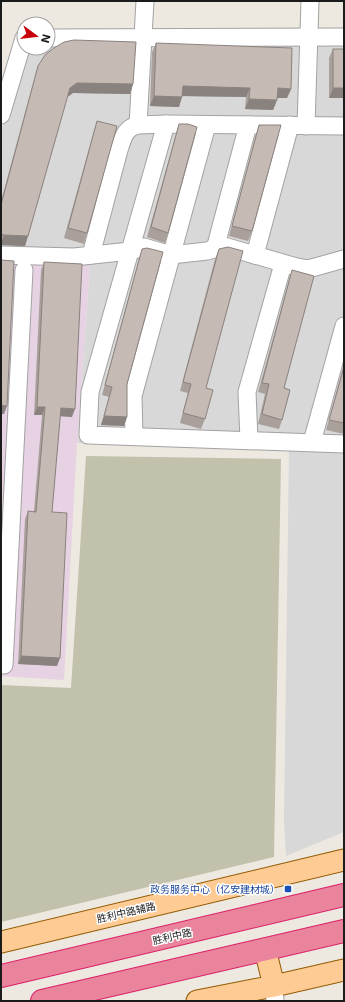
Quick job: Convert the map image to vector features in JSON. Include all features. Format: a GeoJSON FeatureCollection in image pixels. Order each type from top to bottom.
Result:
{"type":"FeatureCollection","features":[{"type":"Feature","properties":{"kind":"highway","name":"胜利中路"},"geometry":{"type":"LineString","coordinates":[[1,976],[344,895]]}},
{"type":"Feature","properties":{"kind":"highway"},"geometry":{"type":"LineString","coordinates":[[42,1001],[344,931]]}},
{"type":"Feature","properties":{"kind":"main road","name":"胜利中路辅路"},"geometry":{"type":"LineString","coordinates":[[1,942],[344,860]]}},
{"type":"Feature","properties":{"kind":"main road"},"geometry":{"type":"LineString","coordinates":[[265,949],[274,993]]}},
{"type":"Feature","properties":{"kind":"main road"},"geometry":{"type":"LineString","coordinates":[[197,1001],[274,993],[344,970]]}},
{"type":"Feature","properties":{"kind":"lane"},"geometry":{"type":"LineString","coordinates":[[138,125],[145,1]]}},
{"type":"Feature","properties":{"kind":"lane"},"geometry":{"type":"LineString","coordinates":[[255,255],[298,126],[309,38],[310,1]]}},
{"type":"Feature","properties":{"kind":"lane"},"geometry":{"type":"LineString","coordinates":[[56,38],[344,37]]}},
{"type":"Feature","properties":{"kind":"lane"},"geometry":{"type":"LineString","coordinates":[[1,115],[19,56]]}},
{"type":"Feature","properties":{"kind":"lane"},"geometry":{"type":"LineString","coordinates":[[166,124],[90,392],[88,435],[344,444]]}},
{"type":"Feature","properties":{"kind":"lane"},"geometry":{"type":"LineString","coordinates":[[91,255],[118,150],[125,134],[131,127],[138,125],[166,124],[344,126]]}},
{"type":"Feature","properties":{"kind":"lane"},"geometry":{"type":"LineString","coordinates":[[134,436],[133,396],[207,125]]}},
{"type":"Feature","properties":{"kind":"lane"},"geometry":{"type":"LineString","coordinates":[[215,249],[248,125]]}},
{"type":"Feature","properties":{"kind":"lane"},"geometry":{"type":"LineString","coordinates":[[1,256],[74,257],[130,251],[144,247],[171,255],[207,251],[224,246],[283,264],[308,269],[344,259]]}},
{"type":"Feature","properties":{"kind":"lane"},"geometry":{"type":"LineString","coordinates":[[249,440],[247,392],[283,264]]}},
{"type":"Feature","properties":{"kind":"lane"},"geometry":{"type":"LineString","coordinates":[[1,665],[4,665],[8,442],[24,270]]}},
{"type":"Feature","properties":{"kind":"lane"},"geometry":{"type":"LineString","coordinates":[[312,442],[344,326]]}},
{"type":"Feature","properties":{"kind":"shaded area"},"geometry":{"type":"Polygon","coordinates":[[[344,44],[344,832],[286,856],[284,820],[289,451],[77,443],[90,266],[1,262],[1,132],[23,56],[56,56],[56,45],[344,44]]]}},
{"type":"Feature","properties":{"kind":"shaded area"},"geometry":{"type":"Polygon","coordinates":[[[1,262],[90,266],[77,443],[64,680],[1,676],[1,262]]]}},
{"type":"Feature","properties":{"kind":"shaded area"},"geometry":{"type":"Polygon","coordinates":[[[86,456],[281,459],[274,857],[1,922],[1,685],[71,688],[86,456]]]}},
{"type":"Feature","properties":{"kind":"building"},"geometry":{"type":"Polygon","coordinates":[[[74,40],[136,42],[133,84],[77,83],[70,88],[28,236],[4,235],[1,234],[1,205],[38,66],[44,56],[56,56],[56,47],[64,42],[74,40]]]}},
{"type":"Feature","properties":{"kind":"building"},"geometry":{"type":"Polygon","coordinates":[[[156,43],[292,48],[291,89],[278,88],[277,100],[249,99],[250,88],[183,86],[182,97],[154,96],[156,43]]]}},
{"type":"Feature","properties":{"kind":"building"},"geometry":{"type":"Polygon","coordinates":[[[333,49],[344,49],[344,88],[333,88],[333,49]]]}},
{"type":"Feature","properties":{"kind":"building"},"geometry":{"type":"Polygon","coordinates":[[[97,121],[117,126],[87,233],[68,228],[97,121]]]}},
{"type":"Feature","properties":{"kind":"building"},"geometry":{"type":"Polygon","coordinates":[[[179,124],[188,124],[197,127],[168,233],[151,227],[179,124]]]}},
{"type":"Feature","properties":{"kind":"building"},"geometry":{"type":"Polygon","coordinates":[[[259,125],[281,125],[252,231],[232,226],[259,125]]]}},
{"type":"Feature","properties":{"kind":"building"},"geometry":{"type":"Polygon","coordinates":[[[228,247],[243,251],[206,388],[213,390],[205,419],[183,413],[191,384],[183,382],[219,249],[228,247]]]}},
{"type":"Feature","properties":{"kind":"building"},"geometry":{"type":"Polygon","coordinates":[[[147,248],[163,252],[127,384],[127,417],[104,416],[112,387],[105,385],[142,249],[147,248]]]}},
{"type":"Feature","properties":{"kind":"building"},"geometry":{"type":"Polygon","coordinates":[[[1,260],[14,261],[7,406],[1,405],[1,260]]]}},
{"type":"Feature","properties":{"kind":"building"},"geometry":{"type":"Polygon","coordinates":[[[44,262],[82,264],[75,409],[61,408],[52,512],[67,513],[60,658],[21,656],[28,511],[36,512],[45,407],[37,407],[44,262]]]}},
{"type":"Feature","properties":{"kind":"building"},"geometry":{"type":"Polygon","coordinates":[[[292,270],[314,276],[284,388],[290,390],[282,420],[262,414],[269,384],[262,383],[292,270]]]}},
{"type":"Feature","properties":{"kind":"building"},"geometry":{"type":"Polygon","coordinates":[[[344,367],[344,423],[329,420],[344,367]]]}},
{"type":"Feature","properties":{"kind":"place","name":"政务服务中心（亿安建材城）"},"geometry":{"type":"Point","coordinates":[288,889]}}]}
